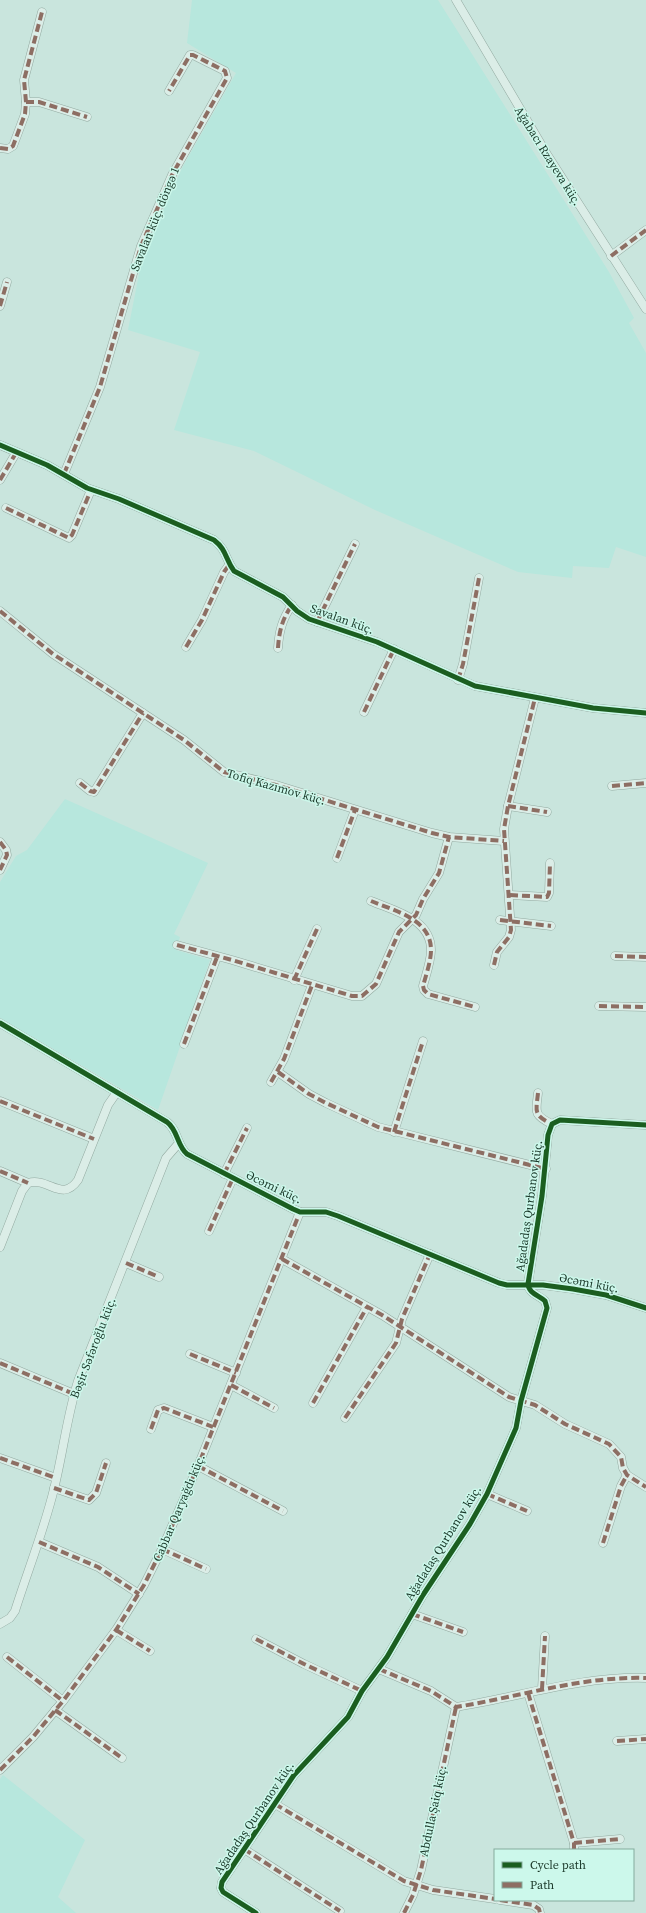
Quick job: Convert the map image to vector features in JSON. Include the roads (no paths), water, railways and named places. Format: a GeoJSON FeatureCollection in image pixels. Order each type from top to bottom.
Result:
{"type":"FeatureCollection","features":[{"type":"Feature","properties":{"kind":"street","name":"Ağabacı Rzayeva küç."},"geometry":{"type":"LineString","coordinates":[[456,0],[506,88],[611,256],[646,309]]}},
{"type":"Feature","properties":{"kind":"street"},"geometry":{"type":"LineString","coordinates":[[0,148],[8,149],[16,140],[25,114],[26,102],[24,80],[42,12]]}},
{"type":"Feature","properties":{"kind":"street","name":"Savalan küç. döngə 1"},"geometry":{"type":"LineString","coordinates":[[64,474],[100,387],[141,246],[172,175],[227,78],[227,75],[225,71],[193,55],[190,55],[169,91]]}},
{"type":"Feature","properties":{"kind":"street"},"geometry":{"type":"LineString","coordinates":[[26,102],[39,102],[87,117]]}},
{"type":"Feature","properties":{"kind":"street"},"geometry":{"type":"LineString","coordinates":[[611,256],[646,230]]}},
{"type":"Feature","properties":{"kind":"street"},"geometry":{"type":"LineString","coordinates":[[0,306],[7,282]]}},
{"type":"Feature","properties":{"kind":"street","name":"Savalan küç."},"geometry":{"type":"LineString","coordinates":[[0,445],[64,474],[91,490],[119,499],[214,540],[226,553],[229,565],[239,575],[283,597],[302,615],[317,622],[366,638],[394,649],[458,680],[488,689],[593,708],[646,713]]}},
{"type":"Feature","properties":{"kind":"street"},"geometry":{"type":"LineString","coordinates":[[0,480],[16,453]]}},
{"type":"Feature","properties":{"kind":"street"},"geometry":{"type":"LineString","coordinates":[[6,508],[69,538],[72,535],[91,490]]}},
{"type":"Feature","properties":{"kind":"street"},"geometry":{"type":"LineString","coordinates":[[317,622],[355,544]]}},
{"type":"Feature","properties":{"kind":"street"},"geometry":{"type":"LineString","coordinates":[[186,647],[202,620],[222,576],[229,565]]}},
{"type":"Feature","properties":{"kind":"street"},"geometry":{"type":"LineString","coordinates":[[458,680],[463,664],[479,578]]}},
{"type":"Feature","properties":{"kind":"street"},"geometry":{"type":"LineString","coordinates":[[278,648],[279,632],[286,613],[292,605]]}},
{"type":"Feature","properties":{"kind":"street","name":"Tofiq Kazımov küç."},"geometry":{"type":"LineString","coordinates":[[0,611],[59,659],[184,740],[224,772],[276,785],[355,810],[449,837],[504,841]]}},
{"type":"Feature","properties":{"kind":"street"},"geometry":{"type":"LineString","coordinates":[[364,712],[394,649]]}},
{"type":"Feature","properties":{"kind":"street"},"geometry":{"type":"LineString","coordinates":[[494,965],[497,952],[509,937],[512,920],[504,841],[508,806],[535,698]]}},
{"type":"Feature","properties":{"kind":"street"},"geometry":{"type":"LineString","coordinates":[[80,783],[90,791],[94,792],[143,713]]}},
{"type":"Feature","properties":{"kind":"street"},"geometry":{"type":"LineString","coordinates":[[612,786],[646,783]]}},
{"type":"Feature","properties":{"kind":"street"},"geometry":{"type":"LineString","coordinates":[[508,806],[547,812]]}},
{"type":"Feature","properties":{"kind":"street"},"geometry":{"type":"LineString","coordinates":[[337,858],[355,810]]}},
{"type":"Feature","properties":{"kind":"street"},"geometry":{"type":"LineString","coordinates":[[177,945],[312,985],[352,996],[362,996],[369,992],[376,984],[399,932],[404,925],[412,920],[439,874],[449,837]]}},
{"type":"Feature","properties":{"kind":"street"},"geometry":{"type":"LineString","coordinates":[[0,842],[6,850],[7,855],[0,870]]}},
{"type":"Feature","properties":{"kind":"street"},"geometry":{"type":"LineString","coordinates":[[510,895],[547,897],[549,893],[550,862]]}},
{"type":"Feature","properties":{"kind":"street"},"geometry":{"type":"LineString","coordinates":[[372,901],[421,924],[427,932],[431,952],[423,986],[424,990],[428,994],[476,1007]]}},
{"type":"Feature","properties":{"kind":"street"},"geometry":{"type":"LineString","coordinates":[[500,920],[512,920],[551,926]]}},
{"type":"Feature","properties":{"kind":"street"},"geometry":{"type":"LineString","coordinates":[[294,980],[316,929]]}},
{"type":"Feature","properties":{"kind":"street"},"geometry":{"type":"LineString","coordinates":[[184,1044],[217,956]]}},
{"type":"Feature","properties":{"kind":"street"},"geometry":{"type":"LineString","coordinates":[[615,956],[646,957]]}},
{"type":"Feature","properties":{"kind":"street"},"geometry":{"type":"LineString","coordinates":[[271,1082],[278,1072],[312,985]]}},
{"type":"Feature","properties":{"kind":"street"},"geometry":{"type":"LineString","coordinates":[[599,1006],[646,1007]]}},
{"type":"Feature","properties":{"kind":"street","name":"Əcəmi küç."},"geometry":{"type":"LineString","coordinates":[[0,1023],[170,1124],[180,1143],[188,1154],[224,1174],[300,1212],[320,1211],[332,1214],[507,1285],[550,1285],[606,1295],[646,1308]]}},
{"type":"Feature","properties":{"kind":"street"},"geometry":{"type":"LineString","coordinates":[[394,1132],[423,1041]]}},
{"type":"Feature","properties":{"kind":"street"},"geometry":{"type":"LineString","coordinates":[[278,1072],[326,1103],[378,1127],[546,1169]]}},
{"type":"Feature","properties":{"kind":"street"},"geometry":{"type":"LineString","coordinates":[[0,1171],[28,1183],[37,1182],[70,1190],[78,1180],[108,1105],[117,1092]]}},
{"type":"Feature","properties":{"kind":"street"},"geometry":{"type":"LineString","coordinates":[[538,1093],[536,1114],[539,1118],[552,1124],[560,1120],[646,1125]]}},
{"type":"Feature","properties":{"kind":"street"},"geometry":{"type":"LineString","coordinates":[[0,1101],[94,1139]]}},
{"type":"Feature","properties":{"kind":"street","name":"Ağadadaş Qurbanov küç."},"geometry":{"type":"LineString","coordinates":[[256,1913],[223,1892],[221,1888],[222,1882],[304,1763],[348,1717],[362,1691],[379,1669],[412,1614],[470,1524],[487,1494],[516,1428],[521,1401],[547,1308],[546,1300],[531,1292],[528,1289],[528,1284],[546,1169],[548,1135],[552,1124]]}},
{"type":"Feature","properties":{"kind":"street"},"geometry":{"type":"LineString","coordinates":[[224,1174],[247,1128]]}},
{"type":"Feature","properties":{"kind":"street","name":"Bəşir Səfəroğlu küç."},"geometry":{"type":"LineString","coordinates":[[0,1624],[10,1618],[15,1611],[39,1542],[54,1488],[74,1394],[166,1158],[180,1143]]}},
{"type":"Feature","properties":{"kind":"street"},"geometry":{"type":"LineString","coordinates":[[209,1232],[233,1178]]}},
{"type":"Feature","properties":{"kind":"street"},"geometry":{"type":"LineString","coordinates":[[0,1247],[22,1191],[28,1183]]}},
{"type":"Feature","properties":{"kind":"street","name":"Cabbar Qaryağdı küç."},"geometry":{"type":"LineString","coordinates":[[0,1770],[33,1737],[63,1701],[116,1630],[139,1594],[162,1549],[198,1466],[300,1212]]}},
{"type":"Feature","properties":{"kind":"street"},"geometry":{"type":"LineString","coordinates":[[346,1418],[396,1343],[399,1327],[430,1254]]}},
{"type":"Feature","properties":{"kind":"street"},"geometry":{"type":"LineString","coordinates":[[282,1259],[367,1307],[501,1393],[542,1408],[565,1424],[609,1444],[621,1457],[623,1468],[627,1474],[646,1488]]}},
{"type":"Feature","properties":{"kind":"street"},"geometry":{"type":"LineString","coordinates":[[126,1263],[159,1277]]}},
{"type":"Feature","properties":{"kind":"street"},"geometry":{"type":"LineString","coordinates":[[313,1403],[367,1307]]}},
{"type":"Feature","properties":{"kind":"street"},"geometry":{"type":"LineString","coordinates":[[190,1354],[236,1373]]}},
{"type":"Feature","properties":{"kind":"street"},"geometry":{"type":"LineString","coordinates":[[0,1363],[74,1394]]}},
{"type":"Feature","properties":{"kind":"street"},"geometry":{"type":"LineString","coordinates":[[231,1384],[274,1408]]}},
{"type":"Feature","properties":{"kind":"street"},"geometry":{"type":"LineString","coordinates":[[151,1429],[158,1410],[164,1408],[213,1427]]}},
{"type":"Feature","properties":{"kind":"street"},"geometry":{"type":"LineString","coordinates":[[0,1458],[56,1478]]}},
{"type":"Feature","properties":{"kind":"street"},"geometry":{"type":"LineString","coordinates":[[54,1488],[89,1500],[96,1493],[106,1463]]}},
{"type":"Feature","properties":{"kind":"street"},"geometry":{"type":"LineString","coordinates":[[198,1466],[283,1512]]}},
{"type":"Feature","properties":{"kind":"street"},"geometry":{"type":"LineString","coordinates":[[603,1543],[621,1486],[627,1474]]}},
{"type":"Feature","properties":{"kind":"street"},"geometry":{"type":"LineString","coordinates":[[487,1494],[527,1510]]}},
{"type":"Feature","properties":{"kind":"street"},"geometry":{"type":"LineString","coordinates":[[39,1542],[98,1567],[139,1594]]}},
{"type":"Feature","properties":{"kind":"street"},"geometry":{"type":"LineString","coordinates":[[162,1549],[206,1569]]}},
{"type":"Feature","properties":{"kind":"street"},"geometry":{"type":"LineString","coordinates":[[412,1614],[463,1632]]}},
{"type":"Feature","properties":{"kind":"street"},"geometry":{"type":"LineString","coordinates":[[116,1630],[150,1651]]}},
{"type":"Feature","properties":{"kind":"street"},"geometry":{"type":"LineString","coordinates":[[542,1690],[545,1636]]}},
{"type":"Feature","properties":{"kind":"street"},"geometry":{"type":"LineString","coordinates":[[256,1639],[304,1664],[362,1691]]}},
{"type":"Feature","properties":{"kind":"street"},"geometry":{"type":"LineString","coordinates":[[7,1657],[63,1701]]}},
{"type":"Feature","properties":{"kind":"street"},"geometry":{"type":"LineString","coordinates":[[379,1669],[431,1691],[456,1707],[612,1678],[646,1678]]}},
{"type":"Feature","properties":{"kind":"street"},"geometry":{"type":"LineString","coordinates":[[528,1693],[574,1846],[620,1839]]}},
{"type":"Feature","properties":{"kind":"street","name":"Abdulla Şaiq küç."},"geometry":{"type":"LineString","coordinates":[[404,1913],[416,1886],[456,1707]]}},
{"type":"Feature","properties":{"kind":"street"},"geometry":{"type":"LineString","coordinates":[[55,1710],[122,1758]]}},
{"type":"Feature","properties":{"kind":"street"},"geometry":{"type":"LineString","coordinates":[[617,1741],[646,1739]]}},
{"type":"Feature","properties":{"kind":"street"},"geometry":{"type":"LineString","coordinates":[[275,1804],[404,1881],[416,1886],[494,1899]]}},
{"type":"Feature","properties":{"kind":"street"},"geometry":{"type":"LineString","coordinates":[[244,1849],[340,1911]]}},
{"type":"Feature","properties":{"kind":"street"},"geometry":{"type":"LineString","coordinates":[[507,1901],[533,1905],[539,1909],[540,1913]]}}]}
